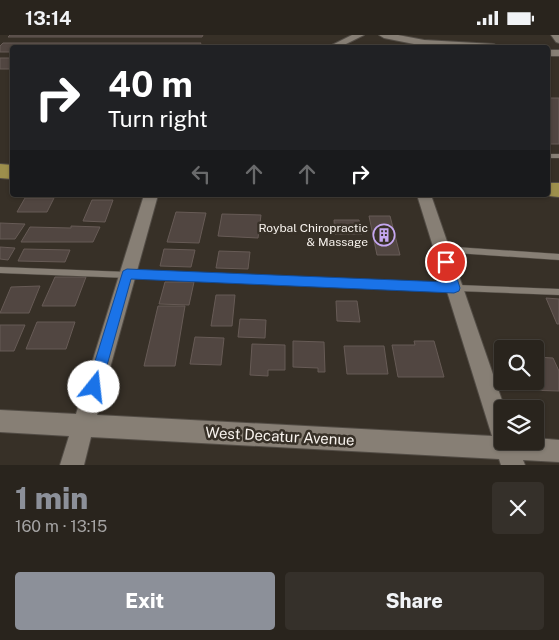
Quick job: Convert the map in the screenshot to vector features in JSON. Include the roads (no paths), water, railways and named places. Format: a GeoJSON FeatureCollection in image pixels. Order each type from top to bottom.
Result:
{"type":"FeatureCollection","features":[{"type":"Feature","properties":{"kind":"street"},"geometry":{"type":"LineString","coordinates":[[337,45],[359,35]]}},
{"type":"Feature","properties":{"kind":"street"},"geometry":{"type":"LineString","coordinates":[[384,35],[424,43],[456,45]]}},
{"type":"Feature","properties":{"kind":"street"},"geometry":{"type":"LineString","coordinates":[[477,35],[487,45]]}},
{"type":"Feature","properties":{"kind":"street"},"geometry":{"type":"LineString","coordinates":[[72,465],[150,197]]}},
{"type":"Feature","properties":{"kind":"street"},"geometry":{"type":"LineString","coordinates":[[425,197],[494,408]]}},
{"type":"Feature","properties":{"kind":"street","name":"West Decatur Avenue"},"geometry":{"type":"LineString","coordinates":[[0,421],[494,446]]}},
{"type":"Feature","properties":{"kind":"street","name":"West Decatur Avenue"},"geometry":{"type":"LineString","coordinates":[[544,450],[559,451]]}},
{"type":"Feature","properties":{"kind":"lane"},"geometry":{"type":"LineString","coordinates":[[442,249],[559,257]]}},
{"type":"Feature","properties":{"kind":"lane"},"geometry":{"type":"LineString","coordinates":[[0,270],[559,292]]}},
{"type":"Feature","properties":{"kind":"place","name":"Roybal Chiropractic & Massage"},"geometry":{"type":"Point","coordinates":[384,235]}}]}
